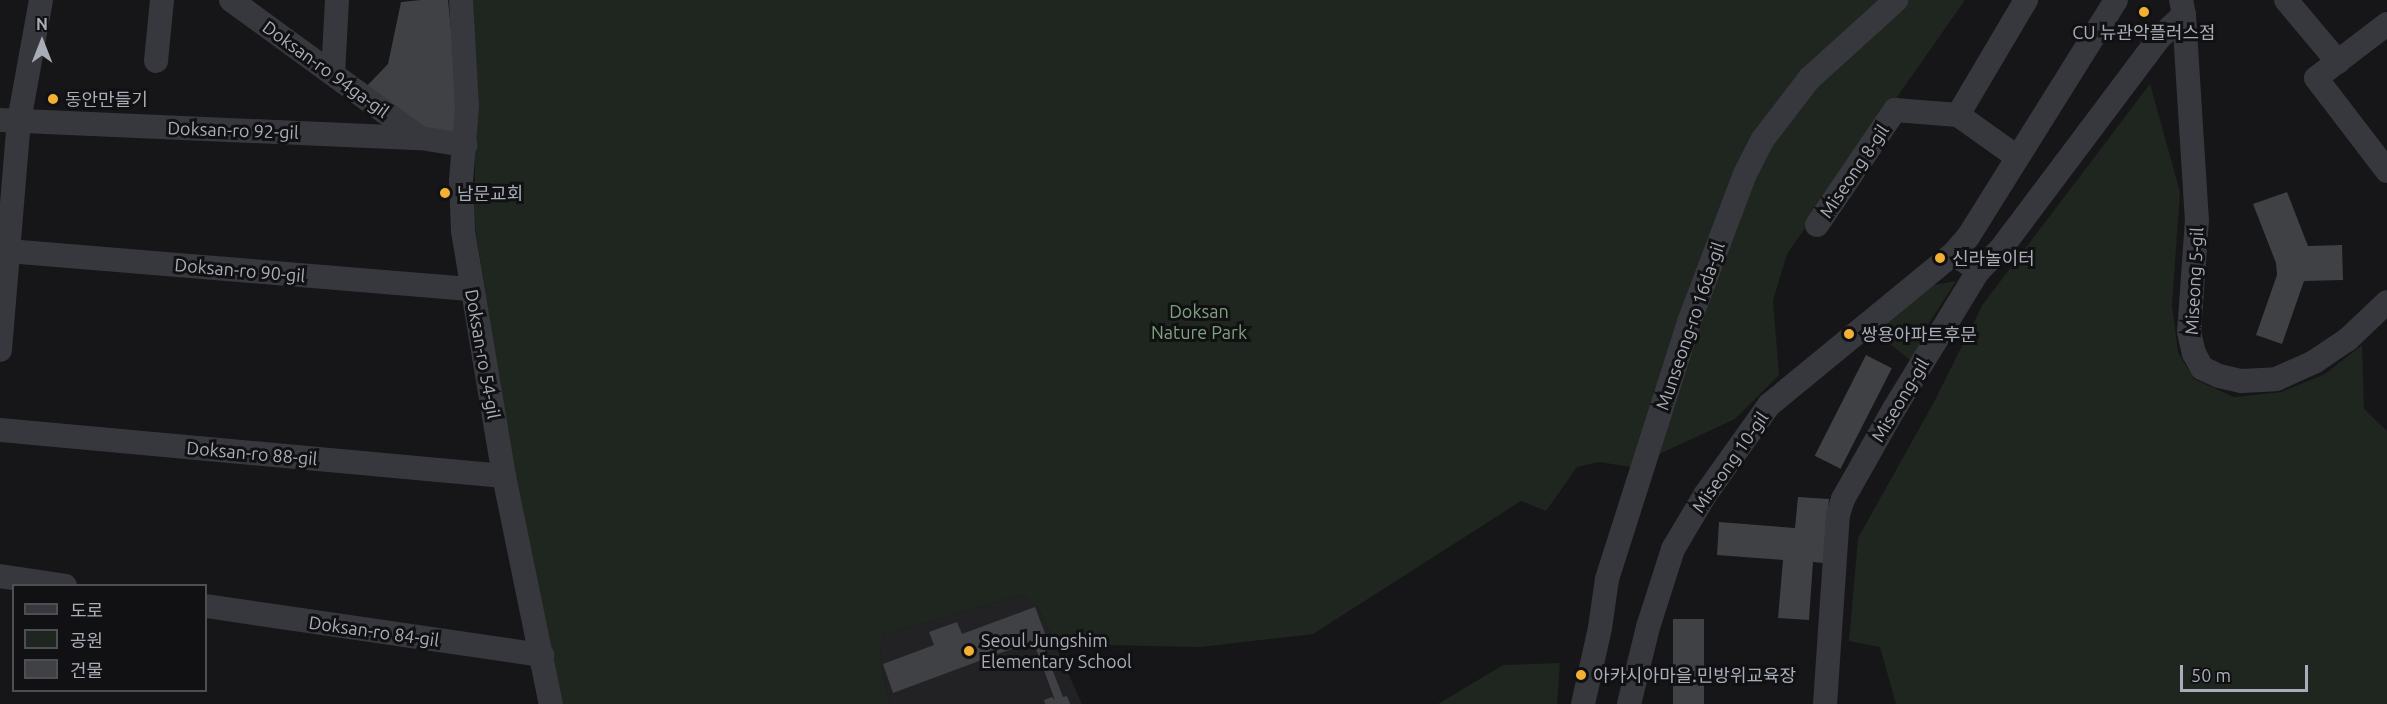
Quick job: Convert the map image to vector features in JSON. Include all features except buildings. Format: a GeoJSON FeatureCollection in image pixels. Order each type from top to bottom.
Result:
{"type":"FeatureCollection","features":[{"type":"Feature","properties":{"kind":"street"},"geometry":{"type":"LineString","coordinates":[[0,350],[8,251],[10,121],[41,0]]}},
{"type":"Feature","properties":{"kind":"street"},"geometry":{"type":"LineString","coordinates":[[156,61],[162,0]]}},
{"type":"Feature","properties":{"kind":"street"},"geometry":{"type":"LineString","coordinates":[[333,74],[337,0]]}},
{"type":"Feature","properties":{"kind":"street","name":"Doksan-ro 54-gil"},"geometry":{"type":"LineString","coordinates":[[461,0],[467,106],[460,211],[504,476],[551,704]]}},
{"type":"Feature","properties":{"kind":"street","name":"Munseong-ro 16da-gil"},"geometry":{"type":"LineString","coordinates":[[1584,703],[1607,579],[1689,322],[1745,174],[1763,139],[1809,79],[1896,0]]}},
{"type":"Feature","properties":{"kind":"street"},"geometry":{"type":"LineString","coordinates":[[2017,157],[1958,115],[2026,0]]}},
{"type":"Feature","properties":{"kind":"street"},"geometry":{"type":"LineString","coordinates":[[1979,270],[1953,254],[1968,237],[2116,0]]}},
{"type":"Feature","properties":{"kind":"street"},"geometry":{"type":"LineString","coordinates":[[2286,0],[2338,62]]}},
{"type":"Feature","properties":{"kind":"street","name":"Doksan-ro 94ga-gil"},"geometry":{"type":"LineString","coordinates":[[234,1],[420,138]]}},
{"type":"Feature","properties":{"kind":"street","name":"Miseong-gil"},"geometry":{"type":"LineString","coordinates":[[1825,704],[1838,515],[1843,499],[1894,409],[1979,270],[2000,250],[2182,4]]}},
{"type":"Feature","properties":{"kind":"street","name":"Miseong 5-gil"},"geometry":{"type":"LineString","coordinates":[[2182,4],[2197,219],[2189,332],[2194,353],[2202,369],[2241,381],[2276,379],[2314,362],[2338,345],[2387,302]]}},
{"type":"Feature","properties":{"kind":"street"},"geometry":{"type":"LineString","coordinates":[[2386,26],[2316,78],[2387,171]]}},
{"type":"Feature","properties":{"kind":"street","name":"Miseong 8-gil"},"geometry":{"type":"LineString","coordinates":[[1817,225],[1895,110],[1958,115]]}},
{"type":"Feature","properties":{"kind":"street","name":"Doksan-ro 92-gil"},"geometry":{"type":"LineString","coordinates":[[10,121],[420,138],[465,145]]}},
{"type":"Feature","properties":{"kind":"street","name":"Doksan-ro 90-gil"},"geometry":{"type":"LineString","coordinates":[[8,251],[472,289]]}},
{"type":"Feature","properties":{"kind":"street","name":"Miseong 10-gil"},"geometry":{"type":"LineString","coordinates":[[1629,704],[1648,627],[1673,549],[1711,486],[1769,405],[1953,254]]}},
{"type":"Feature","properties":{"kind":"street","name":"Doksan-ro 88-gil"},"geometry":{"type":"LineString","coordinates":[[0,430],[504,476]]}},
{"type":"Feature","properties":{"kind":"street"},"geometry":{"type":"LineString","coordinates":[[0,576],[58,584]]}},
{"type":"Feature","properties":{"kind":"street","name":"Doksan-ro 84-gil"},"geometry":{"type":"LineString","coordinates":[[207,606],[542,655]]}},
{"type":"Feature","properties":{"kind":"shaded area","name":"Seoul Jungshim Elementary School"},"geometry":{"type":"Polygon","coordinates":[[[1021,595],[1037,605],[1082,704],[889,704],[880,657],[883,635],[1021,595]]]}},
{"type":"Feature","properties":{"kind":"green space","name":"Doksan Nature Park"},"geometry":{"type":"Polygon","coordinates":[[[468,0],[1965,0],[1787,254],[1773,300],[1779,375],[1735,419],[1631,467],[1599,462],[1577,467],[1546,511],[1521,501],[1313,634],[1200,647],[1055,644],[1037,605],[1021,595],[883,635],[880,657],[889,704],[562,704],[525,543],[474,220],[476,93],[468,0]]]}},
{"type":"Feature","properties":{"kind":"green space"},"geometry":{"type":"Polygon","coordinates":[[[2150,84],[2180,192],[2172,304],[2178,352],[2194,379],[2234,397],[2281,392],[2325,374],[2362,345],[2364,409],[2387,431],[2387,704],[1896,704],[1880,647],[1849,641],[1858,538],[1933,404],[1983,304],[2150,84]]]}},
{"type":"Feature","properties":{"kind":"green space"},"geometry":{"type":"Polygon","coordinates":[[[1956,281],[1924,331],[1913,362],[1873,331],[1933,285],[1956,281]]]}},
{"type":"Feature","properties":{"kind":"green space"},"geometry":{"type":"Polygon","coordinates":[[[1560,663],[1557,704],[1438,704],[1503,665],[1560,663]]]}},
{"type":"Feature","properties":{"kind":"place","name":"CU 뉴관악플러스점"},"geometry":{"type":"Point","coordinates":[2144,12]}},
{"type":"Feature","properties":{"kind":"place","name":"동안만들기"},"geometry":{"type":"Point","coordinates":[53,99]}},
{"type":"Feature","properties":{"kind":"place","name":"남문교회"},"geometry":{"type":"Point","coordinates":[445,193]}},
{"type":"Feature","properties":{"kind":"place","name":"신라놀이터"},"geometry":{"type":"Point","coordinates":[1940,258]}},
{"type":"Feature","properties":{"kind":"place","name":"쌍용아파트후문"},"geometry":{"type":"Point","coordinates":[1849,334]}},
{"type":"Feature","properties":{"kind":"place","name":"Seoul Jungshim Elementary School"},"geometry":{"type":"Point","coordinates":[969,651]}},
{"type":"Feature","properties":{"kind":"place","name":"아카시아마을.민방위교육장"},"geometry":{"type":"Point","coordinates":[1581,675]}}]}
